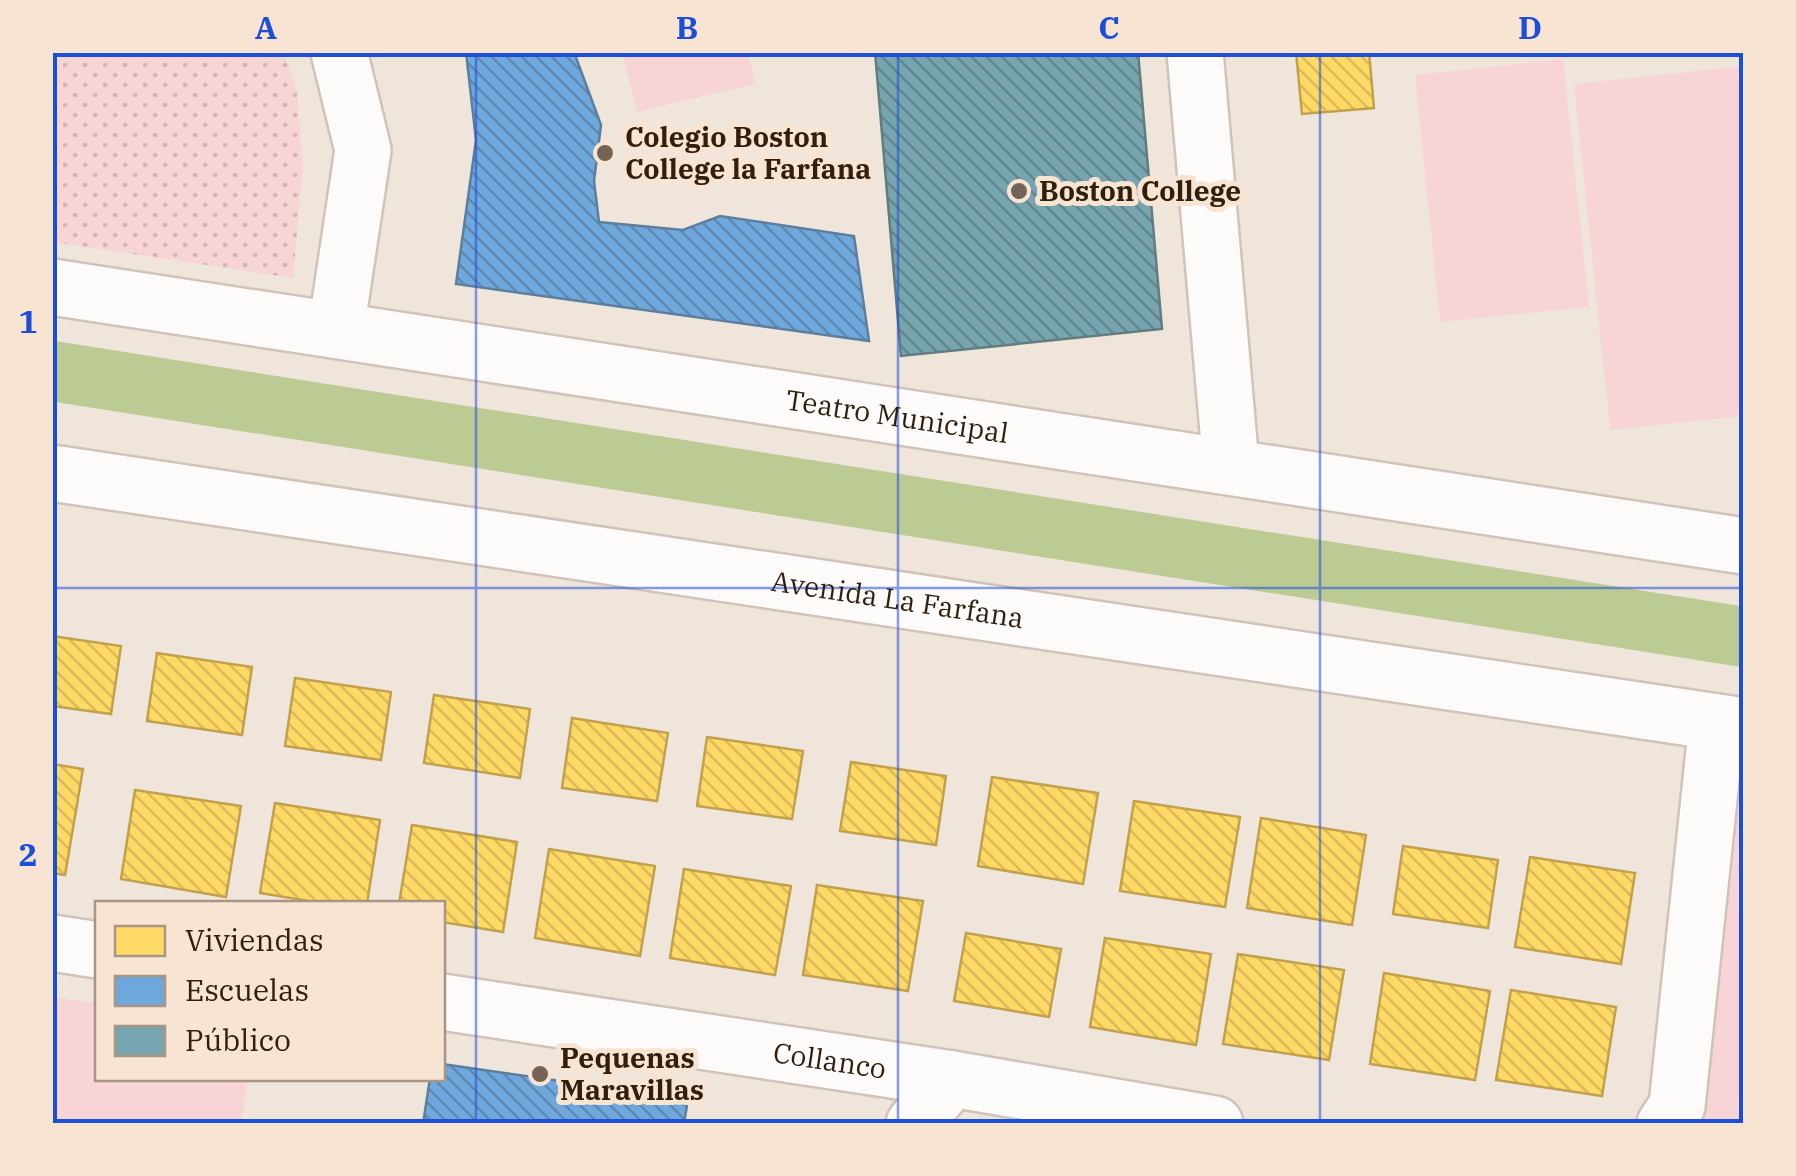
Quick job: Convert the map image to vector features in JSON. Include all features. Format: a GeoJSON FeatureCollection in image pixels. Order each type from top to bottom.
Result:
{"type":"FeatureCollection","features":[{"type":"Feature","properties":{"kind":"street"},"geometry":{"type":"LineString","coordinates":[[336,330],[363,150],[339,52]]}},
{"type":"Feature","properties":{"kind":"street"},"geometry":{"type":"LineString","coordinates":[[1196,52],[1230,466]]}},
{"type":"Feature","properties":{"kind":"street","name":"Teatro Municipal"},"geometry":{"type":"LineString","coordinates":[[52,287],[1744,546]]}},
{"type":"Feature","properties":{"kind":"street","name":"Avenida La Farfana"},"geometry":{"type":"LineString","coordinates":[[52,473],[1730,724]]}},
{"type":"Feature","properties":{"kind":"street"},"geometry":{"type":"LineString","coordinates":[[1666,1124],[1677,1106],[1730,724]]}},
{"type":"Feature","properties":{"kind":"street"},"geometry":{"type":"LineString","coordinates":[[52,943],[95,950]]}},
{"type":"Feature","properties":{"kind":"street","name":"Collanco"},"geometry":{"type":"LineString","coordinates":[[445,1002],[952,1079],[1215,1124]]}},
{"type":"Feature","properties":{"kind":"street"},"geometry":{"type":"LineString","coordinates":[[914,1124],[952,1079]]}},
{"type":"Feature","properties":{"kind":"shaded area"},"geometry":{"type":"Polygon","coordinates":[[[65,53],[284,53],[297,90],[303,166],[293,278],[53,242],[53,64],[65,53]]]}},
{"type":"Feature","properties":{"kind":"shaded area"},"geometry":{"type":"Polygon","coordinates":[[[622,53],[748,53],[755,84],[637,112],[622,53]]]}},
{"type":"Feature","properties":{"kind":"shaded area"},"geometry":{"type":"Polygon","coordinates":[[[1563,59],[1589,307],[1440,322],[1415,75],[1563,59]]]}},
{"type":"Feature","properties":{"kind":"shaded area"},"geometry":{"type":"Polygon","coordinates":[[[1743,66],[1743,416],[1610,430],[1574,84],[1743,66]]]}},
{"type":"Feature","properties":{"kind":"shaded area"},"geometry":{"type":"Polygon","coordinates":[[[1743,794],[1743,1123],[1684,1124],[1726,806],[1743,794]]]}},
{"type":"Feature","properties":{"kind":"shaded area"},"geometry":{"type":"Polygon","coordinates":[[[52,997],[95,1003],[95,1081],[248,1081],[241,1123],[53,1123],[52,997]]]}},
{"type":"Feature","properties":{"kind":"building: Viviendas"},"geometry":{"type":"Polygon","coordinates":[[[1296,52],[1369,52],[1374,108],[1302,114],[1296,52]]]}},
{"type":"Feature","properties":{"kind":"building: Viviendas"},"geometry":{"type":"Polygon","coordinates":[[[52,636],[121,646],[111,714],[52,706],[52,636]]]}},
{"type":"Feature","properties":{"kind":"building: Viviendas"},"geometry":{"type":"Polygon","coordinates":[[[157,653],[252,667],[242,735],[147,721],[157,653]]]}},
{"type":"Feature","properties":{"kind":"building: Viviendas"},"geometry":{"type":"Polygon","coordinates":[[[295,678],[391,692],[381,760],[285,746],[295,678]]]}},
{"type":"Feature","properties":{"kind":"building: Viviendas"},"geometry":{"type":"Polygon","coordinates":[[[434,695],[530,709],[520,778],[424,763],[434,695]]]}},
{"type":"Feature","properties":{"kind":"building: Viviendas"},"geometry":{"type":"Polygon","coordinates":[[[572,718],[668,733],[657,801],[562,788],[572,718]]]}},
{"type":"Feature","properties":{"kind":"building: Viviendas"},"geometry":{"type":"Polygon","coordinates":[[[707,737],[803,751],[792,819],[697,806],[707,737]]]}},
{"type":"Feature","properties":{"kind":"building: Viviendas"},"geometry":{"type":"Polygon","coordinates":[[[851,762],[946,776],[936,845],[840,831],[851,762]]]}},
{"type":"Feature","properties":{"kind":"building: Viviendas"},"geometry":{"type":"Polygon","coordinates":[[[52,764],[83,769],[65,875],[52,873],[52,764]]]}},
{"type":"Feature","properties":{"kind":"building: Viviendas"},"geometry":{"type":"Polygon","coordinates":[[[992,777],[1098,793],[1083,884],[978,866],[992,777]]]}},
{"type":"Feature","properties":{"kind":"building: Viviendas"},"geometry":{"type":"Polygon","coordinates":[[[135,790],[241,806],[226,897],[121,879],[135,790]]]}},
{"type":"Feature","properties":{"kind":"building: Viviendas"},"geometry":{"type":"Polygon","coordinates":[[[1134,801],[1240,817],[1225,907],[1120,891],[1134,801]]]}},
{"type":"Feature","properties":{"kind":"building: Viviendas"},"geometry":{"type":"Polygon","coordinates":[[[275,803],[380,820],[367,901],[309,901],[260,893],[275,803]]]}},
{"type":"Feature","properties":{"kind":"building: Viviendas"},"geometry":{"type":"Polygon","coordinates":[[[1261,818],[1366,835],[1352,925],[1247,908],[1261,818]]]}},
{"type":"Feature","properties":{"kind":"building: Viviendas"},"geometry":{"type":"Polygon","coordinates":[[[412,825],[517,842],[503,932],[445,922],[445,901],[399,901],[412,825]]]}},
{"type":"Feature","properties":{"kind":"building: Viviendas"},"geometry":{"type":"Polygon","coordinates":[[[1403,846],[1498,860],[1488,928],[1393,914],[1403,846]]]}},
{"type":"Feature","properties":{"kind":"building: Viviendas"},"geometry":{"type":"Polygon","coordinates":[[[549,849],[655,866],[640,956],[535,938],[549,849]]]}},
{"type":"Feature","properties":{"kind":"building: Viviendas"},"geometry":{"type":"Polygon","coordinates":[[[1530,857],[1635,873],[1621,964],[1515,947],[1530,857]]]}},
{"type":"Feature","properties":{"kind":"building: Viviendas"},"geometry":{"type":"Polygon","coordinates":[[[684,869],[791,886],[775,975],[670,958],[684,869]]]}},
{"type":"Feature","properties":{"kind":"building: Viviendas"},"geometry":{"type":"Polygon","coordinates":[[[817,885],[923,901],[908,991],[803,975],[817,885]]]}},
{"type":"Feature","properties":{"kind":"building: Viviendas"},"geometry":{"type":"Polygon","coordinates":[[[966,933],[1061,949],[1049,1017],[954,1001],[966,933]]]}},
{"type":"Feature","properties":{"kind":"building: Viviendas"},"geometry":{"type":"Polygon","coordinates":[[[1105,938],[1211,954],[1196,1045],[1090,1027],[1105,938]]]}},
{"type":"Feature","properties":{"kind":"building: Viviendas"},"geometry":{"type":"Polygon","coordinates":[[[1238,954],[1344,970],[1329,1060],[1223,1044],[1238,954]]]}},
{"type":"Feature","properties":{"kind":"building: Viviendas"},"geometry":{"type":"Polygon","coordinates":[[[1384,973],[1490,991],[1475,1080],[1370,1064],[1384,973]]]}},
{"type":"Feature","properties":{"kind":"building: Viviendas"},"geometry":{"type":"Polygon","coordinates":[[[1511,990],[1616,1007],[1602,1096],[1496,1080],[1511,990]]]}},
{"type":"Feature","properties":{"kind":"building: Escuelas"},"geometry":{"type":"Polygon","coordinates":[[[466,52],[574,52],[601,125],[594,181],[599,222],[683,230],[720,216],[854,236],[869,341],[456,284],[476,140],[466,52]]]}},
{"type":"Feature","properties":{"kind":"building: Escuelas"},"geometry":{"type":"Polygon","coordinates":[[[445,1064],[688,1099],[684,1124],[423,1124],[430,1081],[445,1081],[445,1064]]]}},
{"type":"Feature","properties":{"kind":"building: Público","name":"Boston College"},"geometry":{"type":"Polygon","coordinates":[[[875,52],[1138,52],[1162,329],[901,356],[875,52]]]}},
{"type":"Feature","properties":{"kind":"waterway"},"geometry":{"type":"LineString","coordinates":[[52,371],[1744,637]]}},
{"type":"Feature","properties":{"kind":"place","name":"Colegio Boston College la Farfana"},"geometry":{"type":"Point","coordinates":[605,153]}},
{"type":"Feature","properties":{"kind":"place","name":"Boston College"},"geometry":{"type":"Point","coordinates":[1019,191]}},
{"type":"Feature","properties":{"kind":"place","name":"Pequenas Maravillas"},"geometry":{"type":"Point","coordinates":[540,1074]}}]}
